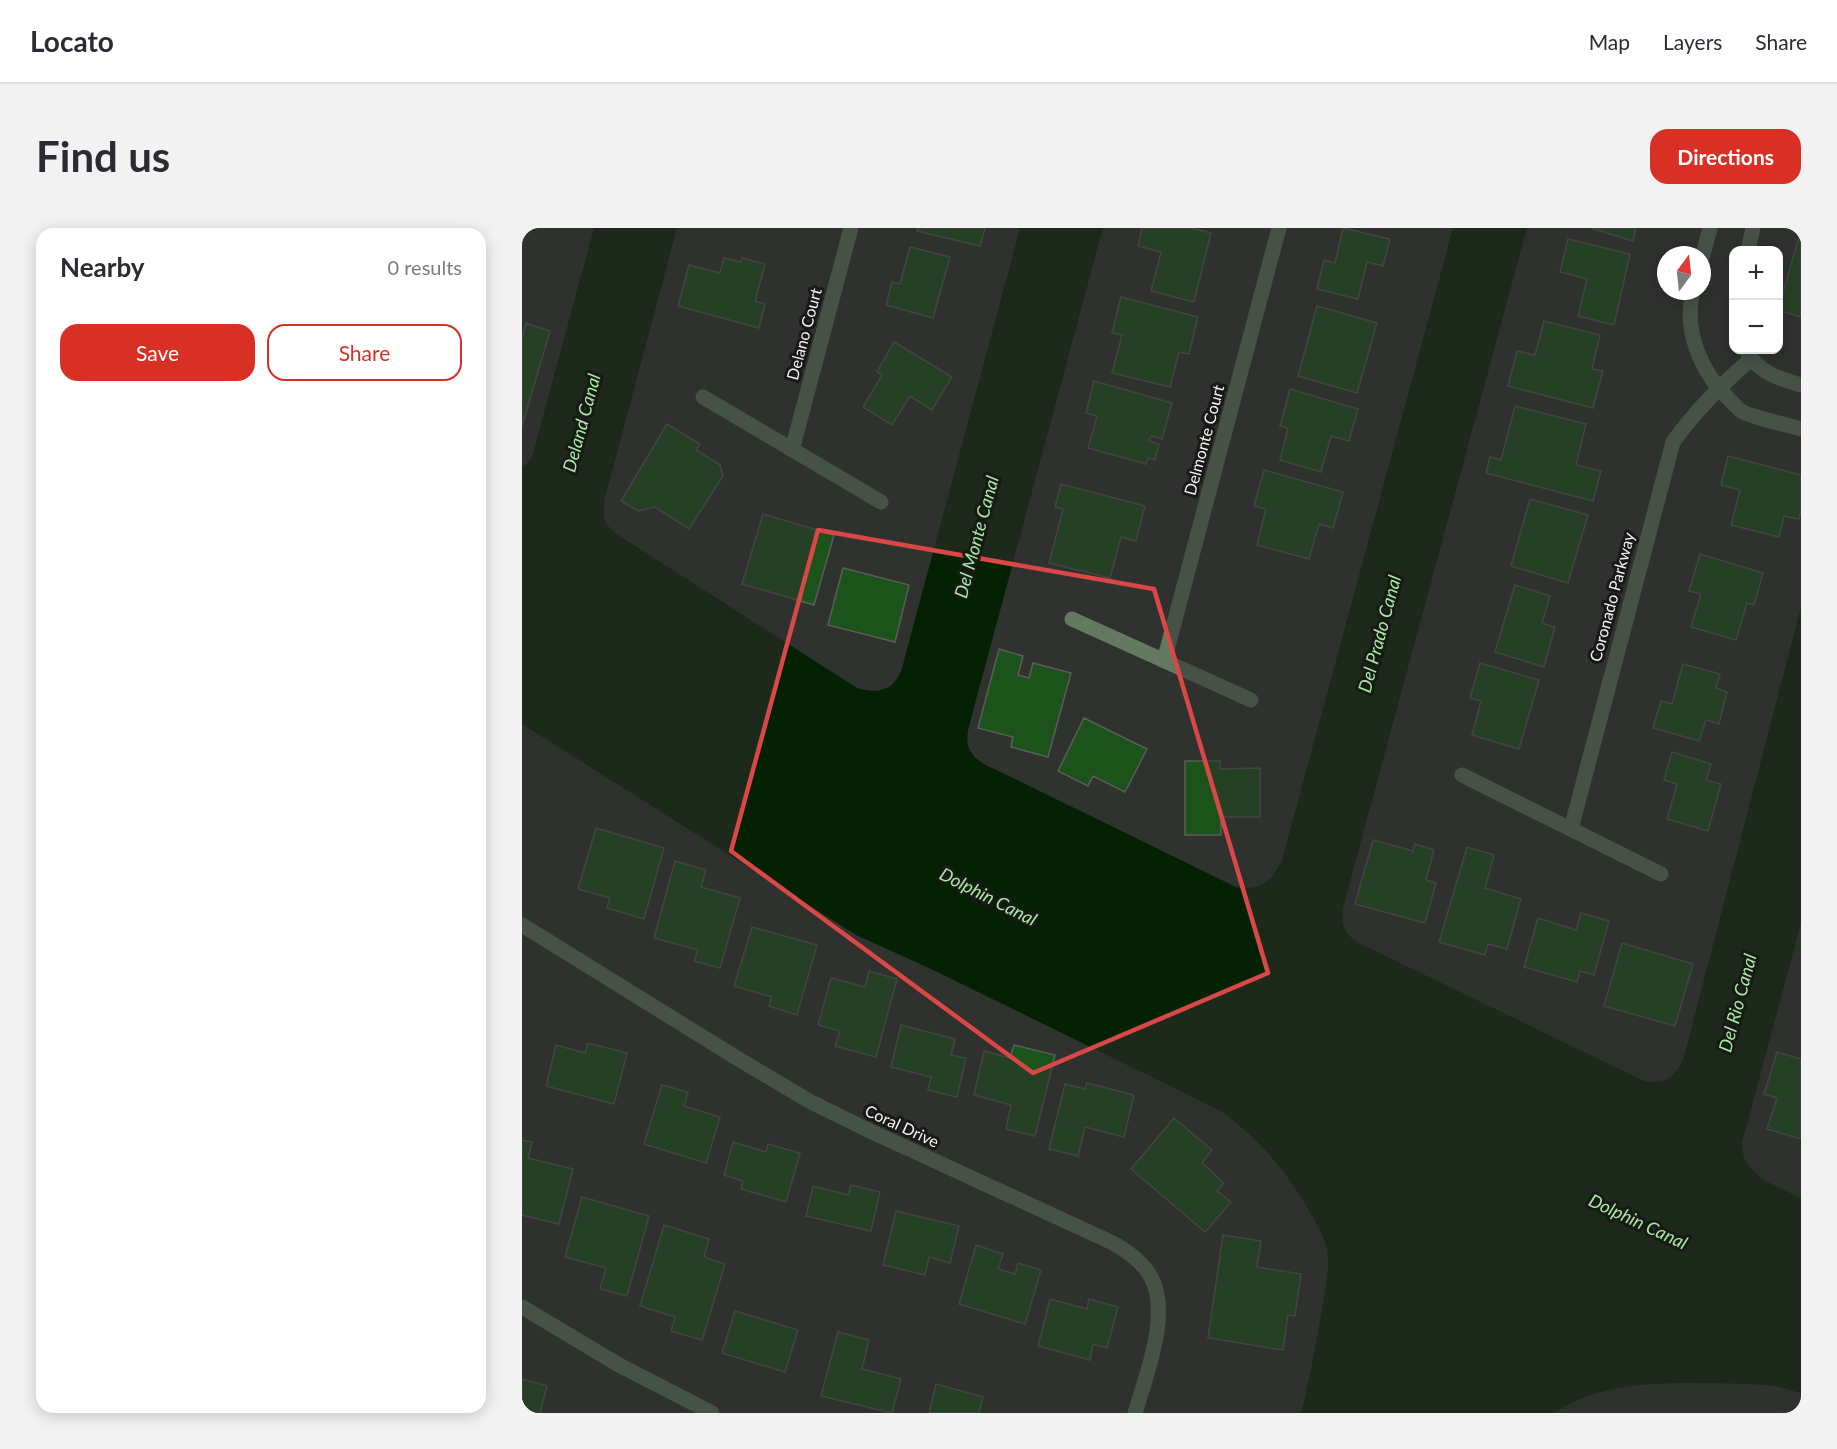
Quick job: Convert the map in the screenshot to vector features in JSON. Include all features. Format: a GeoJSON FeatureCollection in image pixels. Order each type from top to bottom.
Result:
{"type":"FeatureCollection","features":[{"type":"Feature","properties":{"kind":"street","name":"Delano Court"},"geometry":{"type":"LineString","coordinates":[[792,450],[851,228]]}},
{"type":"Feature","properties":{"kind":"street","name":"Delmonte Court"},"geometry":{"type":"LineString","coordinates":[[1164,661],[1279,228]]}},
{"type":"Feature","properties":{"kind":"street"},"geometry":{"type":"LineString","coordinates":[[1705,246],[1710,228]]}},
{"type":"Feature","properties":{"kind":"street"},"geometry":{"type":"LineString","coordinates":[[1749,246],[1753,228]]}},
{"type":"Feature","properties":{"kind":"street"},"geometry":{"type":"LineString","coordinates":[[1691,300],[1692,331],[1701,361],[1717,388],[1742,412],[1801,429]]}},
{"type":"Feature","properties":{"kind":"street"},"geometry":{"type":"LineString","coordinates":[[1749,354],[1773,377],[1801,385]]}},
{"type":"Feature","properties":{"kind":"street","name":"Coronado Parkway"},"geometry":{"type":"LineString","coordinates":[[1570,829],[1673,442],[1689,419],[1749,354]]}},
{"type":"Feature","properties":{"kind":"street"},"geometry":{"type":"LineString","coordinates":[[703,397],[881,502]]}},
{"type":"Feature","properties":{"kind":"street"},"geometry":{"type":"LineString","coordinates":[[1072,620],[1251,700]]}},
{"type":"Feature","properties":{"kind":"street"},"geometry":{"type":"LineString","coordinates":[[1462,775],[1661,874]]}},
{"type":"Feature","properties":{"kind":"street","name":"Coral Drive"},"geometry":{"type":"LineString","coordinates":[[522,925],[811,1102],[1113,1243],[1134,1257],[1151,1276],[1158,1303],[1159,1318],[1157,1334],[1135,1413]]}},
{"type":"Feature","properties":{"kind":"street"},"geometry":{"type":"LineString","coordinates":[[522,1307],[619,1365],[712,1413]]}},
{"type":"Feature","properties":{"kind":"highlighted area"},"geometry":{"type":"Polygon","coordinates":[[[818,530],[1154,589],[1268,973],[1033,1073],[731,851],[818,530]]]}},
{"type":"Feature","properties":{"kind":"water"},"geometry":{"type":"Polygon","coordinates":[[[594,228],[677,228],[605,498],[604,513],[608,525],[615,533],[857,688],[872,691],[890,686],[899,676],[902,668],[1020,228],[1103,228],[969,726],[967,738],[969,748],[974,756],[984,764],[1236,887],[1252,888],[1270,879],[1282,860],[1453,228],[1527,228],[1343,908],[1342,920],[1346,932],[1359,943],[1642,1080],[1656,1082],[1667,1079],[1683,1060],[1801,607],[1801,923],[1742,1143],[1747,1164],[1754,1172],[1801,1198],[1801,1393],[1756,1384],[1663,1384],[1606,1391],[1571,1403],[1554,1413],[1301,1413],[1326,1287],[1327,1250],[1321,1232],[1303,1200],[1272,1157],[1247,1132],[1219,1110],[929,968],[856,935],[522,724],[522,468],[531,459],[533,453],[594,228]]]}},
{"type":"Feature","properties":{"kind":"building"},"geometry":{"type":"Polygon","coordinates":[[[918,228],[985,228],[980,246],[917,231],[918,228]]]}},
{"type":"Feature","properties":{"kind":"building"},"geometry":{"type":"Polygon","coordinates":[[[1142,228],[1191,228],[1211,233],[1194,302],[1151,291],[1161,252],[1138,246],[1142,228]]]}},
{"type":"Feature","properties":{"kind":"building"},"geometry":{"type":"Polygon","coordinates":[[[1343,228],[1390,239],[1383,266],[1367,262],[1358,299],[1317,289],[1324,260],[1335,263],[1343,228]]]}},
{"type":"Feature","properties":{"kind":"building"},"geometry":{"type":"Polygon","coordinates":[[[1591,228],[1636,228],[1633,241],[1591,228]]]}},
{"type":"Feature","properties":{"kind":"building"},"geometry":{"type":"Polygon","coordinates":[[[1568,239],[1630,254],[1614,325],[1578,316],[1587,279],[1560,272],[1568,239]]]}},
{"type":"Feature","properties":{"kind":"building"},"geometry":{"type":"Polygon","coordinates":[[[1798,240],[1801,241],[1801,317],[1783,312],[1783,292],[1798,240]]]}},
{"type":"Feature","properties":{"kind":"building"},"geometry":{"type":"Polygon","coordinates":[[[910,247],[950,257],[933,318],[886,305],[892,282],[900,284],[910,247]]]}},
{"type":"Feature","properties":{"kind":"building"},"geometry":{"type":"Polygon","coordinates":[[[724,258],[741,262],[742,258],[765,264],[755,301],[765,304],[759,328],[678,306],[689,265],[720,273],[724,258]]]}},
{"type":"Feature","properties":{"kind":"building"},"geometry":{"type":"Polygon","coordinates":[[[1121,297],[1198,317],[1189,354],[1179,352],[1170,387],[1112,373],[1122,335],[1112,333],[1121,297]]]}},
{"type":"Feature","properties":{"kind":"building"},"geometry":{"type":"Polygon","coordinates":[[[1317,306],[1377,323],[1357,393],[1298,376],[1317,306]]]}},
{"type":"Feature","properties":{"kind":"building"},"geometry":{"type":"Polygon","coordinates":[[[1544,321],[1600,335],[1592,369],[1603,371],[1593,408],[1508,386],[1517,351],[1535,355],[1544,321]]]}},
{"type":"Feature","properties":{"kind":"building"},"geometry":{"type":"Polygon","coordinates":[[[526,323],[550,331],[522,426],[522,338],[526,323]]]}},
{"type":"Feature","properties":{"kind":"building"},"geometry":{"type":"Polygon","coordinates":[[[894,342],[952,377],[932,410],[910,396],[892,425],[863,407],[882,375],[877,372],[894,342]]]}},
{"type":"Feature","properties":{"kind":"building"},"geometry":{"type":"Polygon","coordinates":[[[1094,381],[1172,403],[1162,439],[1151,436],[1149,441],[1159,444],[1155,460],[1148,458],[1146,464],[1088,448],[1097,416],[1086,413],[1094,381]]]}},
{"type":"Feature","properties":{"kind":"building"},"geometry":{"type":"Polygon","coordinates":[[[1290,389],[1358,409],[1349,441],[1331,436],[1321,472],[1280,460],[1288,428],[1280,426],[1290,389]]]}},
{"type":"Feature","properties":{"kind":"building"},"geometry":{"type":"Polygon","coordinates":[[[1515,406],[1586,424],[1576,465],[1601,471],[1593,501],[1486,473],[1490,457],[1501,460],[1515,406]]]}},
{"type":"Feature","properties":{"kind":"building"},"geometry":{"type":"Polygon","coordinates":[[[667,424],[700,444],[696,450],[720,465],[723,476],[689,529],[655,507],[638,511],[621,501],[667,424]]]}},
{"type":"Feature","properties":{"kind":"building"},"geometry":{"type":"Polygon","coordinates":[[[1728,456],[1801,475],[1799,519],[1784,516],[1779,537],[1731,525],[1740,490],[1721,485],[1728,456]]]}},
{"type":"Feature","properties":{"kind":"building"},"geometry":{"type":"Polygon","coordinates":[[[1264,470],[1343,492],[1333,528],[1319,524],[1309,559],[1257,545],[1266,509],[1254,506],[1264,470]]]}},
{"type":"Feature","properties":{"kind":"building"},"geometry":{"type":"Polygon","coordinates":[[[1061,484],[1145,506],[1136,541],[1121,537],[1110,578],[1049,563],[1063,509],[1055,507],[1061,484]]]}},
{"type":"Feature","properties":{"kind":"building"},"geometry":{"type":"Polygon","coordinates":[[[1530,499],[1588,515],[1568,583],[1511,566],[1530,499]]]}},
{"type":"Feature","properties":{"kind":"building"},"geometry":{"type":"Polygon","coordinates":[[[763,514],[834,535],[814,605],[742,584],[763,514]]]}},
{"type":"Feature","properties":{"kind":"building"},"geometry":{"type":"Polygon","coordinates":[[[1700,554],[1763,573],[1754,605],[1747,603],[1736,640],[1691,627],[1701,594],[1689,591],[1700,554]]]}},
{"type":"Feature","properties":{"kind":"building"},"geometry":{"type":"Polygon","coordinates":[[[843,568],[909,585],[895,642],[828,625],[843,568]]]}},
{"type":"Feature","properties":{"kind":"building"},"geometry":{"type":"Polygon","coordinates":[[[1515,585],[1550,596],[1542,623],[1555,627],[1544,667],[1495,652],[1515,585]]]}},
{"type":"Feature","properties":{"kind":"building"},"geometry":{"type":"Polygon","coordinates":[[[999,649],[1023,656],[1018,675],[1029,678],[1033,663],[1071,673],[1048,757],[1011,747],[1013,737],[978,728],[999,649]]]}},
{"type":"Feature","properties":{"kind":"building"},"geometry":{"type":"Polygon","coordinates":[[[1480,663],[1539,680],[1519,749],[1472,735],[1481,701],[1470,698],[1480,663]]]}},
{"type":"Feature","properties":{"kind":"building"},"geometry":{"type":"Polygon","coordinates":[[[1683,664],[1720,674],[1716,688],[1727,692],[1719,724],[1706,720],[1699,741],[1653,728],[1661,701],[1672,704],[1683,664]]]}},
{"type":"Feature","properties":{"kind":"building"},"geometry":{"type":"Polygon","coordinates":[[[1084,718],[1147,749],[1125,792],[1093,776],[1088,786],[1058,771],[1084,718]]]}},
{"type":"Feature","properties":{"kind":"building"},"geometry":{"type":"Polygon","coordinates":[[[1672,752],[1711,764],[1706,780],[1721,784],[1708,831],[1667,819],[1677,784],[1664,780],[1672,752]]]}},
{"type":"Feature","properties":{"kind":"building"},"geometry":{"type":"Polygon","coordinates":[[[1185,761],[1220,761],[1220,769],[1260,768],[1260,817],[1221,817],[1221,835],[1185,835],[1185,761]]]}},
{"type":"Feature","properties":{"kind":"building"},"geometry":{"type":"Polygon","coordinates":[[[596,828],[664,848],[644,919],[607,908],[610,898],[578,889],[596,828]]]}},
{"type":"Feature","properties":{"kind":"building"},"geometry":{"type":"Polygon","coordinates":[[[1373,840],[1413,851],[1415,844],[1434,850],[1426,880],[1436,883],[1425,923],[1355,904],[1373,840]]]}},
{"type":"Feature","properties":{"kind":"building"},"geometry":{"type":"Polygon","coordinates":[[[1467,847],[1494,855],[1485,888],[1521,899],[1507,949],[1488,944],[1485,955],[1439,942],[1467,847]]]}},
{"type":"Feature","properties":{"kind":"building"},"geometry":{"type":"Polygon","coordinates":[[[675,861],[706,870],[701,887],[740,898],[720,968],[694,961],[698,950],[654,938],[675,861]]]}},
{"type":"Feature","properties":{"kind":"building"},"geometry":{"type":"Polygon","coordinates":[[[1581,913],[1609,921],[1594,975],[1580,971],[1577,982],[1524,967],[1538,918],[1576,930],[1581,913]]]}},
{"type":"Feature","properties":{"kind":"building"},"geometry":{"type":"Polygon","coordinates":[[[752,927],[817,945],[797,1015],[769,1006],[772,997],[734,986],[752,927]]]}},
{"type":"Feature","properties":{"kind":"building"},"geometry":{"type":"Polygon","coordinates":[[[1622,943],[1693,964],[1675,1026],[1604,1006],[1622,943]]]}},
{"type":"Feature","properties":{"kind":"building"},"geometry":{"type":"Polygon","coordinates":[[[869,971],[897,979],[876,1057],[835,1046],[840,1031],[818,1025],[831,978],[865,987],[869,971]]]}},
{"type":"Feature","properties":{"kind":"building"},"geometry":{"type":"Polygon","coordinates":[[[901,1025],[955,1039],[951,1055],[966,1058],[957,1097],[928,1090],[931,1077],[891,1067],[901,1025]]]}},
{"type":"Feature","properties":{"kind":"building"},"geometry":{"type":"Polygon","coordinates":[[[588,1043],[627,1053],[614,1104],[546,1086],[556,1045],[585,1053],[588,1043]]]}},
{"type":"Feature","properties":{"kind":"building"},"geometry":{"type":"Polygon","coordinates":[[[1014,1045],[1055,1055],[1035,1136],[1006,1129],[1011,1105],[974,1095],[984,1051],[1010,1058],[1014,1045]]]}},
{"type":"Feature","properties":{"kind":"building"},"geometry":{"type":"Polygon","coordinates":[[[1777,1052],[1801,1059],[1801,1139],[1767,1129],[1777,1098],[1764,1094],[1777,1052]]]}},
{"type":"Feature","properties":{"kind":"building"},"geometry":{"type":"Polygon","coordinates":[[[1087,1083],[1134,1095],[1124,1137],[1085,1127],[1078,1156],[1049,1149],[1065,1084],[1085,1089],[1087,1083]]]}},
{"type":"Feature","properties":{"kind":"building"},"geometry":{"type":"Polygon","coordinates":[[[662,1085],[688,1092],[684,1106],[720,1117],[706,1163],[644,1144],[662,1085]]]}},
{"type":"Feature","properties":{"kind":"building"},"geometry":{"type":"Polygon","coordinates":[[[1174,1118],[1212,1150],[1202,1163],[1224,1183],[1217,1191],[1231,1202],[1205,1232],[1131,1169],[1174,1118]]]}},
{"type":"Feature","properties":{"kind":"building"},"geometry":{"type":"Polygon","coordinates":[[[522,1140],[532,1142],[528,1158],[573,1169],[559,1224],[522,1215],[522,1140]]]}},
{"type":"Feature","properties":{"kind":"building"},"geometry":{"type":"Polygon","coordinates":[[[733,1142],[766,1152],[768,1144],[800,1153],[786,1202],[741,1189],[743,1181],[724,1175],[733,1142]]]}},
{"type":"Feature","properties":{"kind":"building"},"geometry":{"type":"Polygon","coordinates":[[[851,1185],[880,1192],[871,1231],[806,1216],[813,1186],[848,1195],[851,1185]]]}},
{"type":"Feature","properties":{"kind":"building"},"geometry":{"type":"Polygon","coordinates":[[[582,1197],[649,1216],[627,1296],[600,1289],[606,1268],[565,1257],[582,1197]]]}},
{"type":"Feature","properties":{"kind":"building"},"geometry":{"type":"Polygon","coordinates":[[[896,1211],[959,1226],[950,1263],[929,1257],[925,1275],[883,1265],[896,1211]]]}},
{"type":"Feature","properties":{"kind":"building"},"geometry":{"type":"Polygon","coordinates":[[[664,1225],[709,1239],[704,1257],[725,1264],[702,1340],[671,1331],[675,1317],[640,1306],[664,1225]]]}},
{"type":"Feature","properties":{"kind":"building"},"geometry":{"type":"Polygon","coordinates":[[[1223,1235],[1261,1241],[1257,1267],[1301,1274],[1295,1316],[1288,1315],[1283,1350],[1208,1338],[1223,1235]]]}},
{"type":"Feature","properties":{"kind":"building"},"geometry":{"type":"Polygon","coordinates":[[[976,1245],[1003,1254],[998,1269],[1015,1274],[1018,1263],[1041,1270],[1025,1324],[959,1304],[976,1245]]]}},
{"type":"Feature","properties":{"kind":"building"},"geometry":{"type":"Polygon","coordinates":[[[1050,1299],[1087,1309],[1089,1299],[1118,1307],[1107,1348],[1093,1344],[1090,1360],[1038,1346],[1050,1299]]]}},
{"type":"Feature","properties":{"kind":"building"},"geometry":{"type":"Polygon","coordinates":[[[735,1311],[798,1330],[785,1372],[722,1353],[735,1311]]]}},
{"type":"Feature","properties":{"kind":"building"},"geometry":{"type":"Polygon","coordinates":[[[838,1332],[869,1340],[862,1369],[901,1379],[892,1413],[821,1396],[838,1332]]]}},
{"type":"Feature","properties":{"kind":"building"},"geometry":{"type":"Polygon","coordinates":[[[522,1379],[547,1386],[540,1413],[522,1413],[522,1379]]]}},
{"type":"Feature","properties":{"kind":"building"},"geometry":{"type":"Polygon","coordinates":[[[936,1384],[983,1397],[979,1413],[929,1413],[936,1384]]]}},
{"type":"Feature","properties":{"kind":"water label","name":"Deland Canal"},"geometry":{"type":"Point","coordinates":[582,423]}},
{"type":"Feature","properties":{"kind":"water label","name":"Del Monte Canal"},"geometry":{"type":"Point","coordinates":[977,537]}},
{"type":"Feature","properties":{"kind":"water label","name":"Del Prado Canal"},"geometry":{"type":"Point","coordinates":[1380,634]}},
{"type":"Feature","properties":{"kind":"water label","name":"Dolphin Canal"},"geometry":{"type":"Point","coordinates":[988,897]}},
{"type":"Feature","properties":{"kind":"water label","name":"Del Rio Canal"},"geometry":{"type":"Point","coordinates":[1738,1003]}},
{"type":"Feature","properties":{"kind":"water label","name":"Dolphin Canal"},"geometry":{"type":"Point","coordinates":[1638,1222]}}]}
